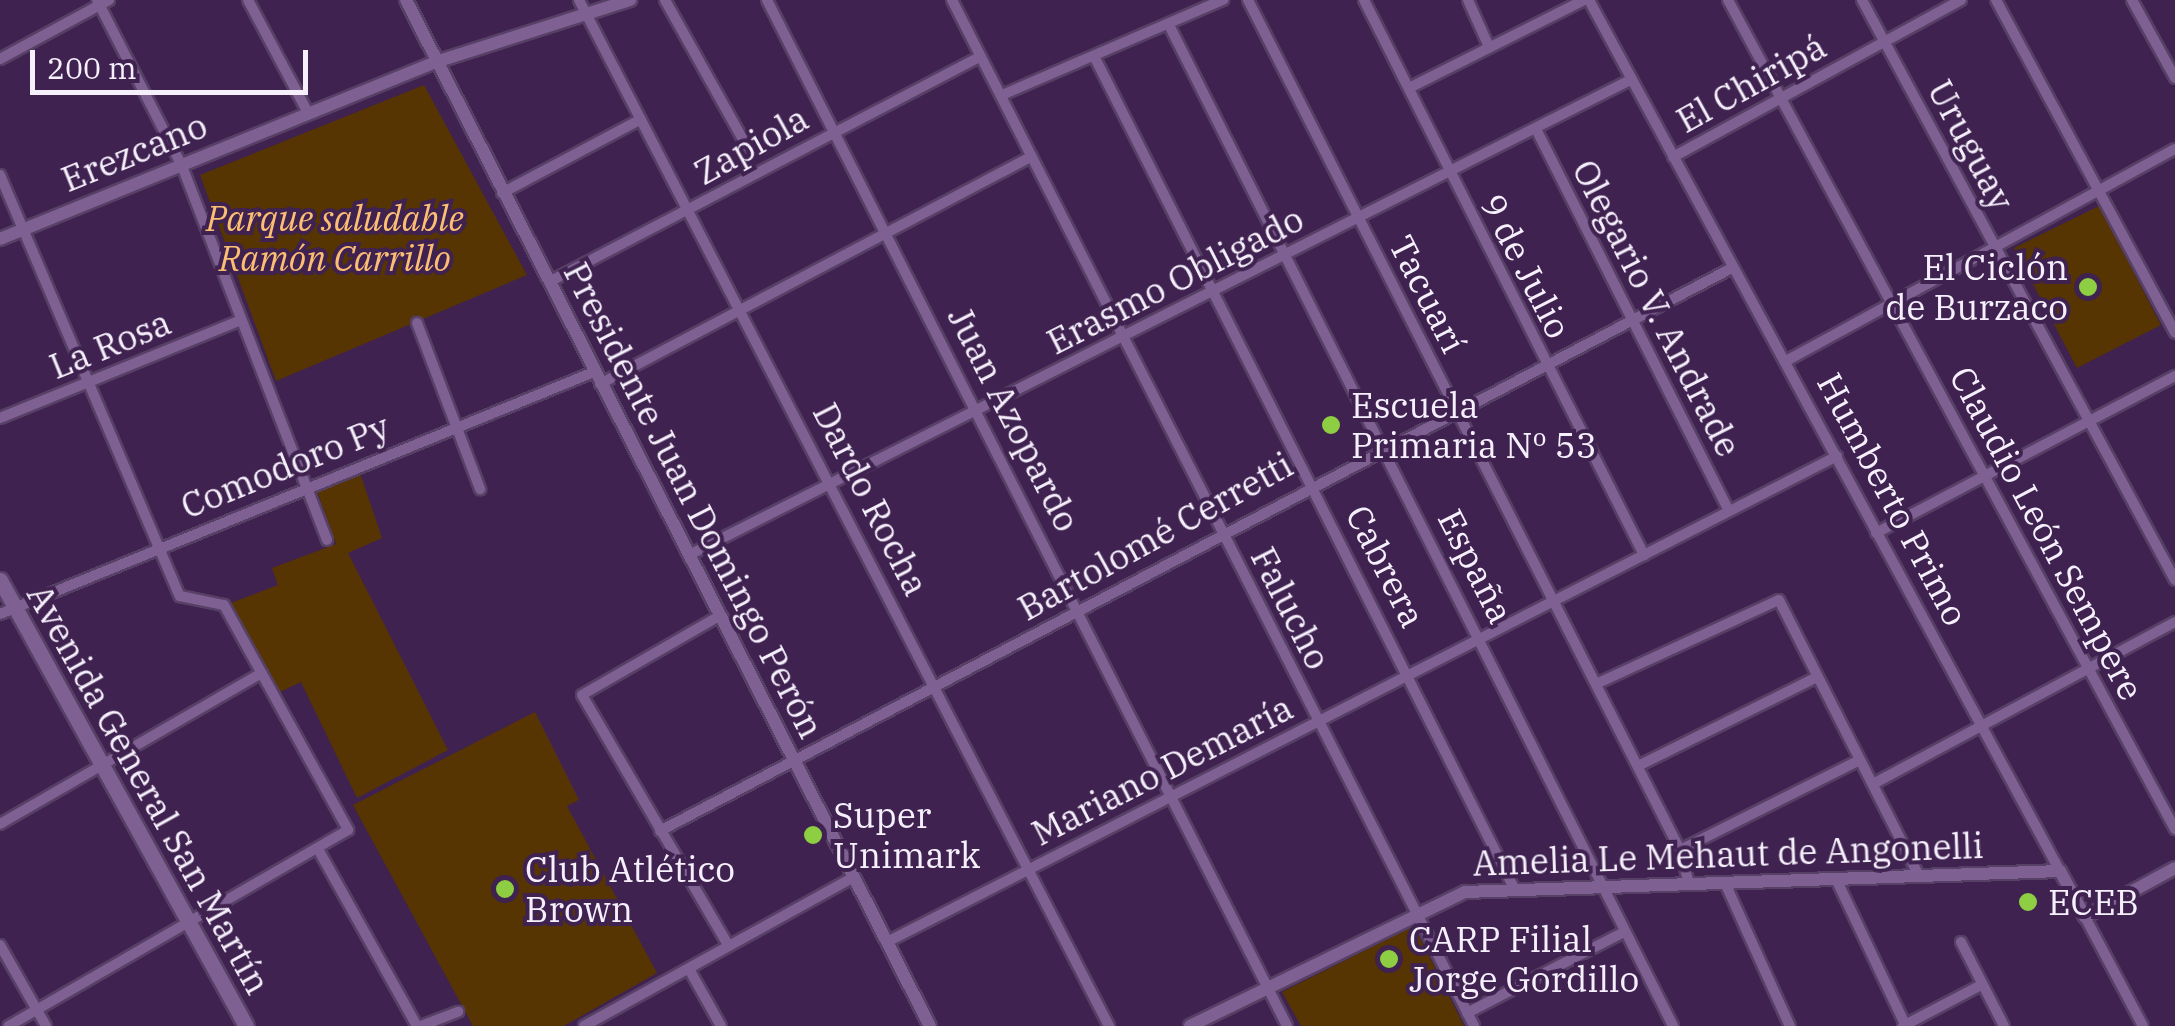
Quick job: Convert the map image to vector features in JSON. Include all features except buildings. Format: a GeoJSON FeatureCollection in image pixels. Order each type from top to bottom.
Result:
{"type":"FeatureCollection","features":[{"type":"Feature","properties":{"kind":"main road","name":"Avenida General San Martín"},"geometry":{"type":"LineString","coordinates":[[0,580],[7,610],[103,763],[246,1026]]}},
{"type":"Feature","properties":{"kind":"street"},"geometry":{"type":"LineString","coordinates":[[248,0],[308,113]]}},
{"type":"Feature","properties":{"kind":"street","name":"Presidente Juan Domingo Perón"},"geometry":{"type":"LineString","coordinates":[[406,0],[930,1026]]}},
{"type":"Feature","properties":{"kind":"street","name":"Dardo Rocha"},"geometry":{"type":"LineString","coordinates":[[578,0],[834,483],[1109,1026]]}},
{"type":"Feature","properties":{"kind":"street","name":"Erezcano"},"geometry":{"type":"LineString","coordinates":[[0,238],[436,62],[630,0]]}},
{"type":"Feature","properties":{"kind":"street"},"geometry":{"type":"LineString","coordinates":[[665,0],[747,147]]}},
{"type":"Feature","properties":{"kind":"street","name":"Juan Azopardo"},"geometry":{"type":"LineString","coordinates":[[767,0],[979,409],[1288,1026]]}},
{"type":"Feature","properties":{"kind":"street","name":"Falucho"},"geometry":{"type":"LineString","coordinates":[[952,0],[1474,1026]]}},
{"type":"Feature","properties":{"kind":"street"},"geometry":{"type":"LineString","coordinates":[[1002,95],[1223,0]]}},
{"type":"Feature","properties":{"kind":"street","name":"Tacuarí"},"geometry":{"type":"LineString","coordinates":[[1248,0],[1680,850],[1689,884]]}},
{"type":"Feature","properties":{"kind":"street","name":"9 de Julio"},"geometry":{"type":"LineString","coordinates":[[1364,0],[1448,173],[1644,554]]}},
{"type":"Feature","properties":{"kind":"street"},"geometry":{"type":"LineString","coordinates":[[1468,0],[1490,47]]}},
{"type":"Feature","properties":{"kind":"street"},"geometry":{"type":"LineString","coordinates":[[1408,88],[1587,0]]}},
{"type":"Feature","properties":{"kind":"street","name":"Humberto Primo"},"geometry":{"type":"LineString","coordinates":[[1587,0],[2144,1026]]}},
{"type":"Feature","properties":{"kind":"street","name":"Claudio León Sempere"},"geometry":{"type":"LineString","coordinates":[[1728,0],[2175,829]]}},
{"type":"Feature","properties":{"kind":"street","name":"Uruguay"},"geometry":{"type":"LineString","coordinates":[[1862,0],[2175,580]]}},
{"type":"Feature","properties":{"kind":"street","name":"El Chiripá"},"geometry":{"type":"LineString","coordinates":[[1673,157],[1961,0]]}},
{"type":"Feature","properties":{"kind":"street"},"geometry":{"type":"LineString","coordinates":[[1996,0],[2175,333]]}},
{"type":"Feature","properties":{"kind":"street"},"geometry":{"type":"LineString","coordinates":[[2132,0],[2175,78]]}},
{"type":"Feature","properties":{"kind":"street"},"geometry":{"type":"LineString","coordinates":[[0,59],[102,2],[182,166],[327,540]]}},
{"type":"Feature","properties":{"kind":"street","name":"España"},"geometry":{"type":"LineString","coordinates":[[1169,25],[1482,637],[1672,1026]]}},
{"type":"Feature","properties":{"kind":"street","name":"Zapiola"},"geometry":{"type":"LineString","coordinates":[[548,282],[980,56]]}},
{"type":"Feature","properties":{"kind":"street","name":"Cabrera"},"geometry":{"type":"LineString","coordinates":[[1094,56],[1410,674],[1514,888]]}},
{"type":"Feature","properties":{"kind":"street","name":"Erasmo Obligado"},"geometry":{"type":"LineString","coordinates":[[689,554],[1214,293],[1632,79]]}},
{"type":"Feature","properties":{"kind":"street"},"geometry":{"type":"LineString","coordinates":[[502,194],[640,119]]}},
{"type":"Feature","properties":{"kind":"street","name":"Olegario V. Andrade"},"geometry":{"type":"LineString","coordinates":[[1536,129],[1729,511]]}},
{"type":"Feature","properties":{"kind":"street"},"geometry":{"type":"LineString","coordinates":[[1786,361],[2175,150]]}},
{"type":"Feature","properties":{"kind":"street","name":"Comodoro Py"},"geometry":{"type":"LineString","coordinates":[[7,610],[456,426],[597,378],[742,310],[1032,156]]}},
{"type":"Feature","properties":{"kind":"street"},"geometry":{"type":"LineString","coordinates":[[0,174],[29,227],[180,596],[221,602],[348,830],[9,1026]]}},
{"type":"Feature","properties":{"kind":"street","name":"Bartolomé Cerretti"},"geometry":{"type":"LineString","coordinates":[[660,831],[796,764],[1220,529],[1732,268]]}},
{"type":"Feature","properties":{"kind":"street","name":"La Rosa"},"geometry":{"type":"LineString","coordinates":[[0,418],[241,320]]}},
{"type":"Feature","properties":{"kind":"street"},"geometry":{"type":"LineString","coordinates":[[417,323],[480,490]]}},
{"type":"Feature","properties":{"kind":"street"},"geometry":{"type":"LineString","coordinates":[[1876,533],[2175,376]]}},
{"type":"Feature","properties":{"kind":"street","name":"Mariano Demaría"},"geometry":{"type":"LineString","coordinates":[[888,942],[1837,456]]}},
{"type":"Feature","properties":{"kind":"street"},"geometry":{"type":"LineString","coordinates":[[1596,684],[1779,600],[1920,876]]}},
{"type":"Feature","properties":{"kind":"street"},"geometry":{"type":"LineString","coordinates":[[721,615],[582,690],[728,945]]}},
{"type":"Feature","properties":{"kind":"street"},"geometry":{"type":"LineString","coordinates":[[1873,784],[2175,622]]}},
{"type":"Feature","properties":{"kind":"street"},"geometry":{"type":"LineString","coordinates":[[0,824],[262,673]]}},
{"type":"Feature","properties":{"kind":"street"},"geometry":{"type":"LineString","coordinates":[[1638,766],[1817,677]]}},
{"type":"Feature","properties":{"kind":"street"},"geometry":{"type":"LineString","coordinates":[[1680,850],[1860,760]]}},
{"type":"Feature","properties":{"kind":"street"},"geometry":{"type":"LineString","coordinates":[[318,849],[419,1026],[458,1012]]}},
{"type":"Feature","properties":{"kind":"street"},"geometry":{"type":"LineString","coordinates":[[2086,918],[2175,868]]}},
{"type":"Feature","properties":{"kind":"street","name":"Amelia Le Mehaut de Angonelli"},"geometry":{"type":"LineString","coordinates":[[1190,1026],[1453,894],[1514,888],[2060,871]]}},
{"type":"Feature","properties":{"kind":"street"},"geometry":{"type":"LineString","coordinates":[[584,1026],[854,877]]}},
{"type":"Feature","properties":{"kind":"street"},"geometry":{"type":"LineString","coordinates":[[1837,880],[1905,1026],[1981,985]]}},
{"type":"Feature","properties":{"kind":"street"},"geometry":{"type":"LineString","coordinates":[[1725,883],[1790,1026]]}},
{"type":"Feature","properties":{"kind":"street"},"geometry":{"type":"LineString","coordinates":[[1468,1014],[1624,932]]}},
{"type":"Feature","properties":{"kind":"street"},"geometry":{"type":"LineString","coordinates":[[1961,942],[2004,1026]]}},
{"type":"Feature","properties":{"kind":"street"},"geometry":{"type":"LineString","coordinates":[[0,946],[46,1026]]}},
{"type":"Feature","properties":{"kind":"street"},"geometry":{"type":"LineString","coordinates":[[689,969],[721,1026]]}},
{"type":"Feature","properties":{"kind":"green space","name":"Parque saludable Ramón Carrillo"},"geometry":{"type":"Polygon","coordinates":[[[424,85],[527,275],[276,381],[200,175],[424,85]]]}},
{"type":"Feature","properties":{"kind":"green space","name":"El Ciclón de Burzaco"},"geometry":{"type":"Polygon","coordinates":[[[2099,206],[2161,325],[2077,368],[2014,248],[2099,206]]]}},
{"type":"Feature","properties":{"kind":"green space"},"geometry":{"type":"Polygon","coordinates":[[[360,473],[382,538],[348,553],[448,750],[357,798],[301,682],[280,692],[231,603],[278,585],[272,568],[336,544],[317,491],[360,473]]]}},
{"type":"Feature","properties":{"kind":"green space","name":"Club Atlético Brown"},"geometry":{"type":"Polygon","coordinates":[[[535,712],[579,800],[567,806],[657,973],[564,1026],[473,1026],[353,805],[535,712]]]}},
{"type":"Feature","properties":{"kind":"green space","name":"CARP Filial Jorge Gordillo"},"geometry":{"type":"Polygon","coordinates":[[[1414,926],[1464,1026],[1301,1026],[1282,992],[1414,926]]]}},
{"type":"Feature","properties":{"kind":"place","name":"El Ciclón de Burzaco"},"geometry":{"type":"Point","coordinates":[2088,287]}},
{"type":"Feature","properties":{"kind":"place","name":"Escuela Primaria Nº 53"},"geometry":{"type":"Point","coordinates":[1331,425]}},
{"type":"Feature","properties":{"kind":"place","name":"Super Unimark"},"geometry":{"type":"Point","coordinates":[813,835]}},
{"type":"Feature","properties":{"kind":"place","name":"Club Atlético Brown"},"geometry":{"type":"Point","coordinates":[505,889]}},
{"type":"Feature","properties":{"kind":"place","name":"ECEB"},"geometry":{"type":"Point","coordinates":[2028,902]}},
{"type":"Feature","properties":{"kind":"place","name":"CARP Filial Jorge Gordillo"},"geometry":{"type":"Point","coordinates":[1389,959]}}]}
